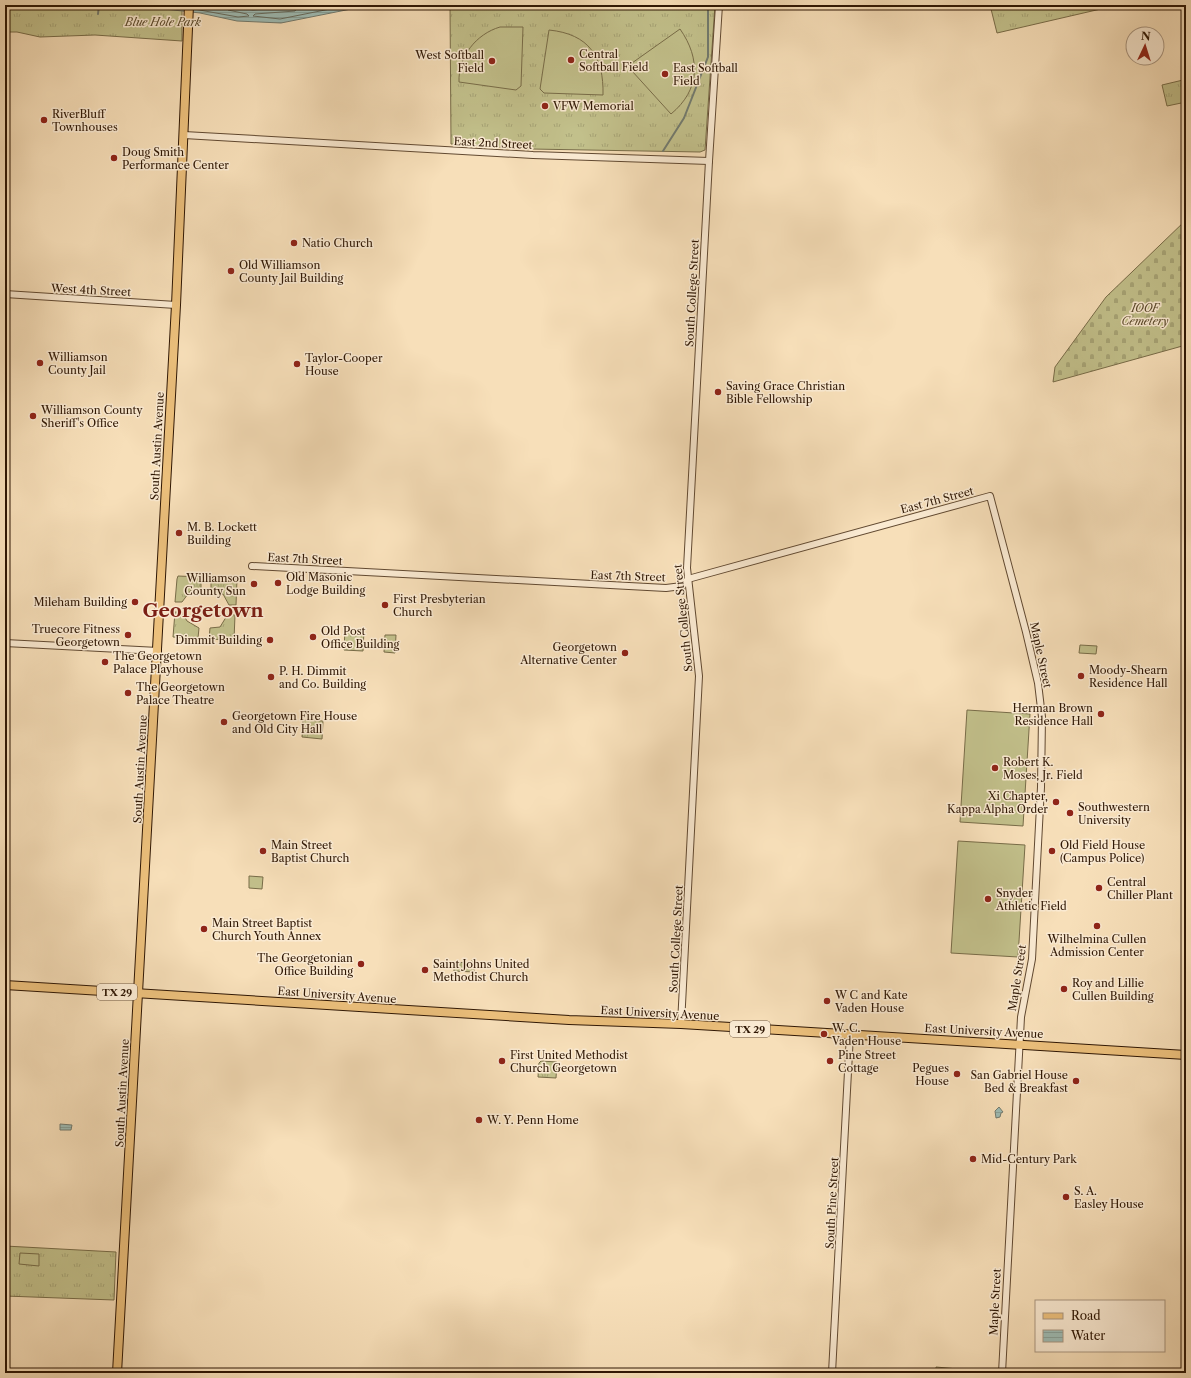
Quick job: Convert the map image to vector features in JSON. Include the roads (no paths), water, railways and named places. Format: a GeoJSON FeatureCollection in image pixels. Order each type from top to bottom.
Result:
{"type":"FeatureCollection","features":[{"type":"Feature","properties":{"kind":"main road","name":"South Austin Avenue"},"geometry":{"type":"LineString","coordinates":[[117,1373],[158,651],[176,305],[189,5]]}},
{"type":"Feature","properties":{"kind":"main road","name":"TX 29"},"geometry":{"type":"LineString","coordinates":[[5,985],[139,993]]}},
{"type":"Feature","properties":{"kind":"main road","name":"East University Avenue"},"geometry":{"type":"LineString","coordinates":[[139,993],[569,1020],[681,1024],[1186,1055]]}},
{"type":"Feature","properties":{"kind":"street","name":"South College Street"},"geometry":{"type":"LineString","coordinates":[[681,1024],[699,676],[687,568],[719,5]]}},
{"type":"Feature","properties":{"kind":"street","name":"East 2nd Street"},"geometry":{"type":"LineString","coordinates":[[184,135],[510,154],[709,161]]}},
{"type":"Feature","properties":{"kind":"street","name":"West 4th Street"},"geometry":{"type":"LineString","coordinates":[[5,294],[176,305]]}},
{"type":"Feature","properties":{"kind":"street","name":"East 7th Street"},"geometry":{"type":"LineString","coordinates":[[252,566],[666,588],[682,586],[688,579],[990,496]]}},
{"type":"Feature","properties":{"kind":"street","name":"Maple Street"},"geometry":{"type":"LineString","coordinates":[[990,496],[1026,632],[1038,683],[1042,717],[1041,787],[1032,959],[1021,1017],[1002,1373]]}},
{"type":"Feature","properties":{"kind":"street"},"geometry":{"type":"LineString","coordinates":[[5,643],[158,651]]}},
{"type":"Feature","properties":{"kind":"street","name":"South Pine Street"},"geometry":{"type":"LineString","coordinates":[[832,1373],[850,1034]]}},
{"type":"Feature","properties":{"kind":"water"},"geometry":{"type":"Polygon","coordinates":[[[129,5],[221,5],[253,10],[302,5],[371,5],[281,23],[237,21],[200,13],[129,5]]]}},
{"type":"Feature","properties":{"kind":"water"},"geometry":{"type":"Polygon","coordinates":[[[999,1107],[1003,1112],[1001,1113],[1000,1117],[996,1118],[995,1111],[999,1107]]]}},
{"type":"Feature","properties":{"kind":"water"},"geometry":{"type":"Polygon","coordinates":[[[60,1124],[72,1125],[71,1130],[60,1130],[60,1124]]]}},
{"type":"Feature","properties":{"kind":"waterway"},"geometry":{"type":"LineString","coordinates":[[98,14],[99,5]]}},
{"type":"Feature","properties":{"kind":"waterway"},"geometry":{"type":"LineString","coordinates":[[663,151],[684,118],[708,57],[708,5]]}},
{"type":"Feature","properties":{"kind":"place","name":"Central Softball Field"},"geometry":{"type":"Point","coordinates":[571,60]}},
{"type":"Feature","properties":{"kind":"place","name":"West Softball Field"},"geometry":{"type":"Point","coordinates":[492,61]}},
{"type":"Feature","properties":{"kind":"place","name":"East Softball Field"},"geometry":{"type":"Point","coordinates":[665,74]}},
{"type":"Feature","properties":{"kind":"place","name":"VFW Memorial"},"geometry":{"type":"Point","coordinates":[545,106]}},
{"type":"Feature","properties":{"kind":"place","name":"RiverBluff Townhouses"},"geometry":{"type":"Point","coordinates":[44,120]}},
{"type":"Feature","properties":{"kind":"place","name":"Doug Smith Performance Center"},"geometry":{"type":"Point","coordinates":[114,158]}},
{"type":"Feature","properties":{"kind":"place","name":"Natio Church"},"geometry":{"type":"Point","coordinates":[294,243]}},
{"type":"Feature","properties":{"kind":"place","name":"Old Williamson County Jail Building"},"geometry":{"type":"Point","coordinates":[231,271]}},
{"type":"Feature","properties":{"kind":"place","name":"Williamson County Jail"},"geometry":{"type":"Point","coordinates":[40,363]}},
{"type":"Feature","properties":{"kind":"place","name":"Taylor-Cooper House"},"geometry":{"type":"Point","coordinates":[297,364]}},
{"type":"Feature","properties":{"kind":"place","name":"Saving Grace Christian Bible Fellowship"},"geometry":{"type":"Point","coordinates":[718,392]}},
{"type":"Feature","properties":{"kind":"place","name":"Williamson County Sheriff's Office"},"geometry":{"type":"Point","coordinates":[33,416]}},
{"type":"Feature","properties":{"kind":"place","name":"M. B. Lockett Building"},"geometry":{"type":"Point","coordinates":[179,533]}},
{"type":"Feature","properties":{"kind":"place","name":"Old Masonic Lodge Building"},"geometry":{"type":"Point","coordinates":[278,583]}},
{"type":"Feature","properties":{"kind":"place","name":"Williamson County Sun"},"geometry":{"type":"Point","coordinates":[254,584]}},
{"type":"Feature","properties":{"kind":"place","name":"Mileham Building"},"geometry":{"type":"Point","coordinates":[135,602]}},
{"type":"Feature","properties":{"kind":"place","name":"First Presbyterian Church"},"geometry":{"type":"Point","coordinates":[385,605]}},
{"type":"Feature","properties":{"kind":"place","name":"Truecore Fitness Georgetown"},"geometry":{"type":"Point","coordinates":[128,635]}},
{"type":"Feature","properties":{"kind":"place","name":"Old Post Office Building"},"geometry":{"type":"Point","coordinates":[313,637]}},
{"type":"Feature","properties":{"kind":"place","name":"Dimmit Building"},"geometry":{"type":"Point","coordinates":[270,640]}},
{"type":"Feature","properties":{"kind":"place","name":"Georgetown Alternative Center"},"geometry":{"type":"Point","coordinates":[625,653]}},
{"type":"Feature","properties":{"kind":"place","name":"The Georgetown Palace Playhouse"},"geometry":{"type":"Point","coordinates":[105,662]}},
{"type":"Feature","properties":{"kind":"place","name":"Moody-Shearn Residence Hall"},"geometry":{"type":"Point","coordinates":[1081,676]}},
{"type":"Feature","properties":{"kind":"place","name":"P. H. Dimmit and Co. Building"},"geometry":{"type":"Point","coordinates":[271,677]}},
{"type":"Feature","properties":{"kind":"place","name":"The Georgetown Palace Theatre"},"geometry":{"type":"Point","coordinates":[128,693]}},
{"type":"Feature","properties":{"kind":"place","name":"Herman Brown Residence Hall"},"geometry":{"type":"Point","coordinates":[1101,714]}},
{"type":"Feature","properties":{"kind":"place","name":"Georgetown Fire House and Old City Hall"},"geometry":{"type":"Point","coordinates":[224,722]}},
{"type":"Feature","properties":{"kind":"place","name":"Robert K. Moses, Jr. Field"},"geometry":{"type":"Point","coordinates":[995,768]}},
{"type":"Feature","properties":{"kind":"place","name":"Xi Chapter, Kappa Alpha Order"},"geometry":{"type":"Point","coordinates":[1056,802]}},
{"type":"Feature","properties":{"kind":"place","name":"Southwestern University"},"geometry":{"type":"Point","coordinates":[1070,813]}},
{"type":"Feature","properties":{"kind":"place","name":"Main Street Baptist Church"},"geometry":{"type":"Point","coordinates":[263,851]}},
{"type":"Feature","properties":{"kind":"place","name":"Old Field House (Campus Police)"},"geometry":{"type":"Point","coordinates":[1052,851]}},
{"type":"Feature","properties":{"kind":"place","name":"Central Chiller Plant"},"geometry":{"type":"Point","coordinates":[1099,888]}},
{"type":"Feature","properties":{"kind":"place","name":"Snyder Athletic Field"},"geometry":{"type":"Point","coordinates":[988,899]}},
{"type":"Feature","properties":{"kind":"place","name":"Wilhelmina Cullen Admission Center"},"geometry":{"type":"Point","coordinates":[1097,926]}},
{"type":"Feature","properties":{"kind":"place","name":"Main Street Baptist Church Youth Annex"},"geometry":{"type":"Point","coordinates":[204,929]}},
{"type":"Feature","properties":{"kind":"place","name":"The Georgetonian Office Building"},"geometry":{"type":"Point","coordinates":[361,964]}},
{"type":"Feature","properties":{"kind":"place","name":"Saint Johns United Methodist Church"},"geometry":{"type":"Point","coordinates":[425,970]}},
{"type":"Feature","properties":{"kind":"place","name":"Roy and Lillie Cullen Building"},"geometry":{"type":"Point","coordinates":[1064,989]}},
{"type":"Feature","properties":{"kind":"place","name":"W C and Kate Vaden House"},"geometry":{"type":"Point","coordinates":[827,1001]}},
{"type":"Feature","properties":{"kind":"place","name":"W. C. Vaden House"},"geometry":{"type":"Point","coordinates":[824,1034]}},
{"type":"Feature","properties":{"kind":"place","name":"First United Methodist Church Georgetown"},"geometry":{"type":"Point","coordinates":[502,1061]}},
{"type":"Feature","properties":{"kind":"place","name":"Pine Street Cottage"},"geometry":{"type":"Point","coordinates":[830,1061]}},
{"type":"Feature","properties":{"kind":"place","name":"Pegues House"},"geometry":{"type":"Point","coordinates":[957,1074]}},
{"type":"Feature","properties":{"kind":"place","name":"San Gabriel House Bed & Breakfast"},"geometry":{"type":"Point","coordinates":[1076,1081]}},
{"type":"Feature","properties":{"kind":"place","name":"W. Y. Penn Home"},"geometry":{"type":"Point","coordinates":[479,1120]}},
{"type":"Feature","properties":{"kind":"place","name":"Mid-Century Park"},"geometry":{"type":"Point","coordinates":[973,1159]}},
{"type":"Feature","properties":{"kind":"place","name":"S. A. Easley House"},"geometry":{"type":"Point","coordinates":[1066,1197]}},
{"type":"Feature","properties":{"kind":"district","name":"Georgetown"},"geometry":{"type":"Point","coordinates":[203,610]}},
{"type":"Feature","properties":{"kind":"park label","name":"Blue Hole Park"},"geometry":{"type":"Point","coordinates":[163,22]}},
{"type":"Feature","properties":{"kind":"park label","name":"IOOF Cemetery"},"geometry":{"type":"Point","coordinates":[1145,314]}}]}
